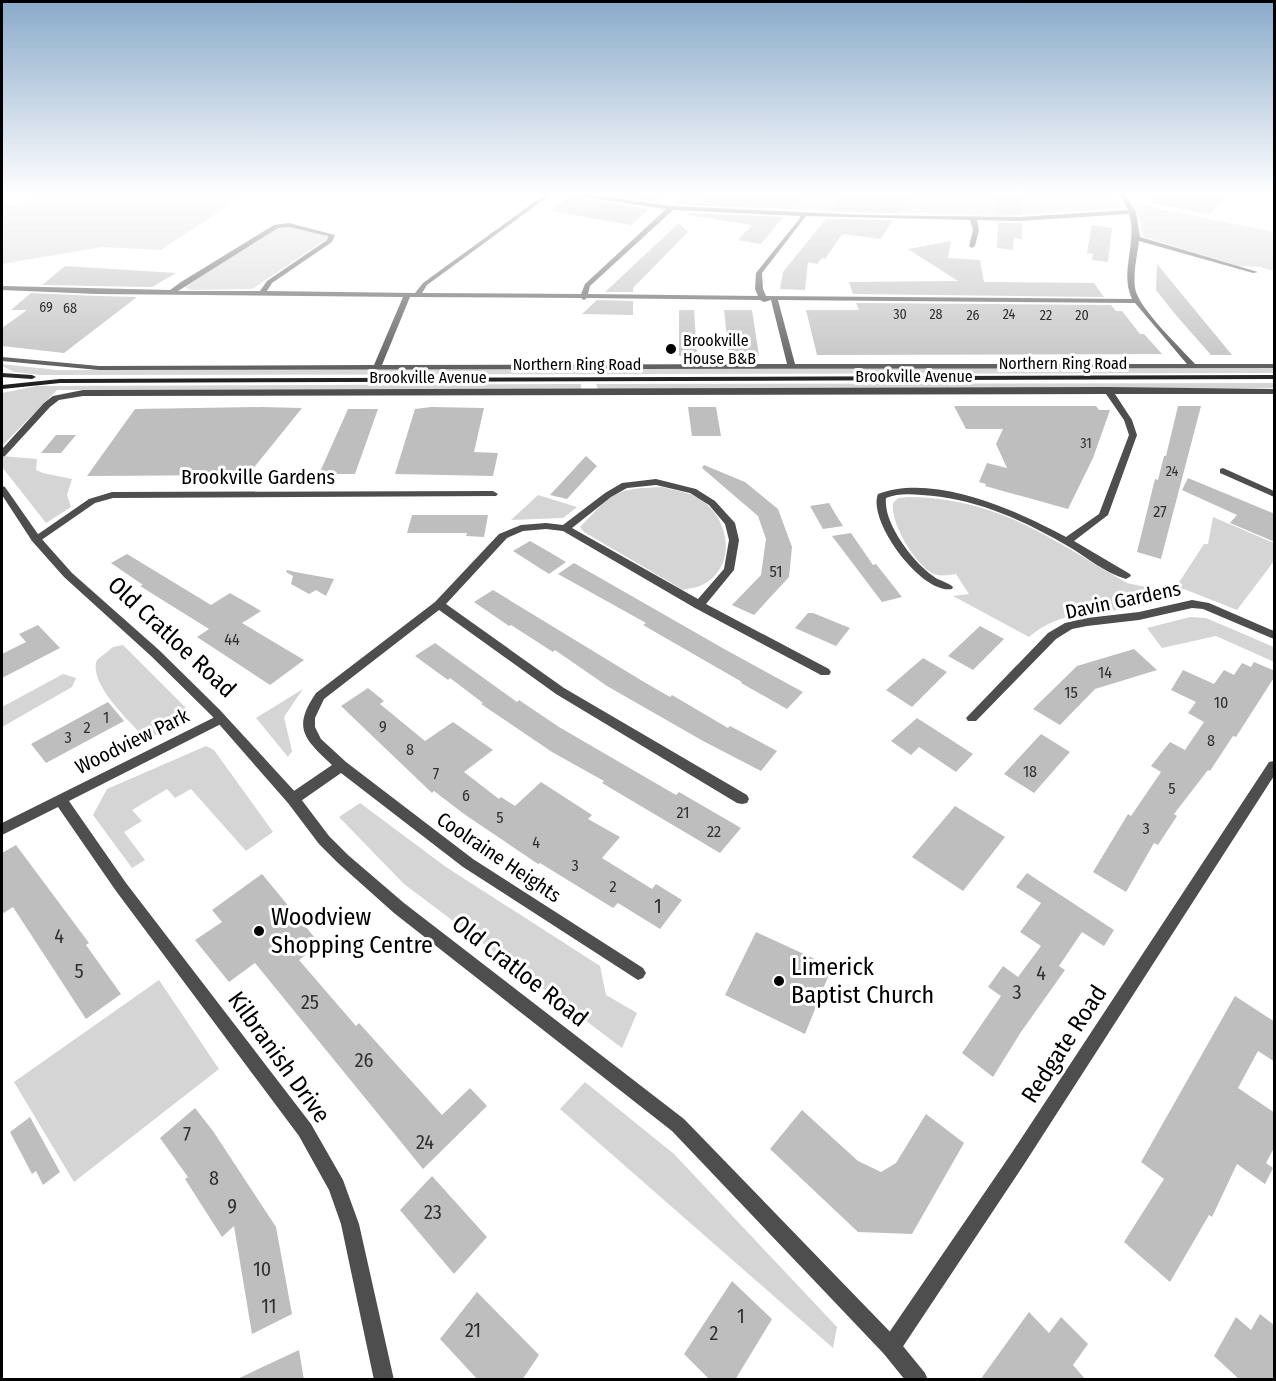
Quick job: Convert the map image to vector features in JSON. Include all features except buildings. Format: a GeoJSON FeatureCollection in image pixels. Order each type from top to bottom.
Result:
{"type":"FeatureCollection","features":[{"type":"Feature","properties":{"kind":"main road"},"geometry":{"type":"LineString","coordinates":[[2,375],[60,381]]}},
{"type":"Feature","properties":{"kind":"main road","name":"Northern Ring Road"},"geometry":{"type":"LineString","coordinates":[[60,381],[1275,377]]}},
{"type":"Feature","properties":{"kind":"main road"},"geometry":{"type":"LineString","coordinates":[[2,387],[60,381]]}},
{"type":"Feature","properties":{"kind":"street"},"geometry":{"type":"LineString","coordinates":[[171,293],[220,259]]}},
{"type":"Feature","properties":{"kind":"street"},"geometry":{"type":"LineString","coordinates":[[262,293],[269,282],[303,259]]}},
{"type":"Feature","properties":{"kind":"street"},"geometry":{"type":"LineString","coordinates":[[416,296],[425,284],[459,259]]}},
{"type":"Feature","properties":{"kind":"street"},"geometry":{"type":"LineString","coordinates":[[584,298],[588,285],[616,259]]}},
{"type":"Feature","properties":{"kind":"street"},"geometry":{"type":"LineString","coordinates":[[764,300],[759,289],[759,273],[770,259]]}},
{"type":"Feature","properties":{"kind":"street"},"geometry":{"type":"LineString","coordinates":[[1134,259],[1131,272],[1132,292],[1137,301],[1193,366]]}},
{"type":"Feature","properties":{"kind":"street"},"geometry":{"type":"LineString","coordinates":[[1210,259],[1255,272]]}},
{"type":"Feature","properties":{"kind":"street"},"geometry":{"type":"LineString","coordinates":[[2,288],[406,296],[1137,301]]}},
{"type":"Feature","properties":{"kind":"street"},"geometry":{"type":"LineString","coordinates":[[377,367],[406,296]]}},
{"type":"Feature","properties":{"kind":"street"},"geometry":{"type":"LineString","coordinates":[[774,299],[791,365]]}},
{"type":"Feature","properties":{"kind":"street","name":"Brookville Avenue"},"geometry":{"type":"LineString","coordinates":[[2,360],[99,368],[791,365],[1275,366]]}},
{"type":"Feature","properties":{"kind":"street"},"geometry":{"type":"LineString","coordinates":[[1066,541],[1103,515],[1133,435],[1128,420],[1108,390]]}},
{"type":"Feature","properties":{"kind":"street","name":"Brookville Avenue"},"geometry":{"type":"LineString","coordinates":[[2,454],[56,398],[83,393],[1275,391]]}},
{"type":"Feature","properties":{"kind":"street"},"geometry":{"type":"LineString","coordinates":[[1223,471],[1275,494]]}},
{"type":"Feature","properties":{"kind":"street"},"geometry":{"type":"LineString","coordinates":[[565,528],[625,485],[656,482],[693,491],[712,503],[730,523],[734,540],[729,570],[699,605]]}},
{"type":"Feature","properties":{"kind":"street","name":"Old Cratloe Road"},"geometry":{"type":"LineString","coordinates":[[2,489],[36,539],[69,575],[185,681],[221,718],[293,799],[324,840],[399,908],[678,1125],[891,1347],[918,1380]]}},
{"type":"Feature","properties":{"kind":"street"},"geometry":{"type":"LineString","coordinates":[[948,587],[928,579],[908,556],[884,517],[879,502],[881,496],[891,492],[932,492],[1003,508],[1126,576]]}},
{"type":"Feature","properties":{"kind":"street","name":"Brookville Gardens"},"geometry":{"type":"LineString","coordinates":[[36,539],[92,501],[112,495],[493,494]]}},
{"type":"Feature","properties":{"kind":"street","name":"Coolraine Heights"},"geometry":{"type":"LineString","coordinates":[[638,973],[468,863],[341,766],[311,738],[308,724],[313,704],[320,696],[439,605],[503,536],[521,528],[546,526],[565,528],[699,605],[825,672]]}},
{"type":"Feature","properties":{"kind":"street","name":"Davin Gardens"},"geometry":{"type":"LineString","coordinates":[[972,718],[1052,636],[1069,626],[1139,616],[1192,604],[1205,606],[1275,635]]}},
{"type":"Feature","properties":{"kind":"street"},"geometry":{"type":"LineString","coordinates":[[439,605],[560,691],[742,799]]}},
{"type":"Feature","properties":{"kind":"street","name":"Woodview Park"},"geometry":{"type":"LineString","coordinates":[[2,829],[221,718]]}},
{"type":"Feature","properties":{"kind":"street"},"geometry":{"type":"LineString","coordinates":[[293,799],[341,766]]}},
{"type":"Feature","properties":{"kind":"street","name":"Redgate Road"},"geometry":{"type":"LineString","coordinates":[[891,1347],[1017,1160],[1275,766]]}},
{"type":"Feature","properties":{"kind":"street","name":"Kilbranish Drive"},"geometry":{"type":"LineString","coordinates":[[60,799],[121,887],[305,1130],[337,1186],[350,1224],[384,1380]]}},
{"type":"Feature","properties":{"kind":"shaded area"},"geometry":{"type":"Polygon","coordinates":[[[2,259],[29,259],[2,264],[2,259]]]}},
{"type":"Feature","properties":{"kind":"shaded area"},"geometry":{"type":"Polygon","coordinates":[[[228,259],[296,259],[252,289],[190,290],[185,287],[228,259]]]}},
{"type":"Feature","properties":{"kind":"shaded area"},"geometry":{"type":"Polygon","coordinates":[[[1217,259],[1274,259],[1274,271],[1260,267],[1238,266],[1217,259]]]}},
{"type":"Feature","properties":{"kind":"shaded area"},"geometry":{"type":"Polygon","coordinates":[[[2,364],[57,370],[1274,368],[1274,373],[40,375],[14,372],[2,364]]]}},
{"type":"Feature","properties":{"kind":"shaded area"},"geometry":{"type":"Polygon","coordinates":[[[1274,383],[1274,388],[1108,390],[598,389],[596,384],[1274,383]]]}},
{"type":"Feature","properties":{"kind":"shaded area"},"geometry":{"type":"Polygon","coordinates":[[[581,384],[581,389],[57,390],[2,446],[2,393],[37,386],[581,384]]]}},
{"type":"Feature","properties":{"kind":"shaded area"},"geometry":{"type":"Polygon","coordinates":[[[2,456],[37,459],[36,470],[72,479],[67,495],[71,507],[46,523],[2,467],[2,456]]]}},
{"type":"Feature","properties":{"kind":"shaded area"},"geometry":{"type":"Polygon","coordinates":[[[662,487],[694,496],[706,504],[722,526],[725,553],[722,565],[714,576],[700,586],[683,590],[584,532],[580,527],[608,499],[623,491],[662,487]]]}},
{"type":"Feature","properties":{"kind":"shaded area"},"geometry":{"type":"Polygon","coordinates":[[[538,495],[577,507],[563,518],[511,520],[538,495]]]}},
{"type":"Feature","properties":{"kind":"shaded area"},"geometry":{"type":"Polygon","coordinates":[[[898,498],[940,499],[997,513],[1048,537],[1127,583],[1145,587],[1176,587],[1204,544],[1208,544],[1213,517],[1274,543],[1274,561],[1237,610],[1184,589],[1142,606],[1066,617],[1041,628],[1029,637],[953,596],[969,594],[956,574],[935,574],[918,561],[900,532],[893,511],[893,503],[898,498]]]}},
{"type":"Feature","properties":{"kind":"shaded area"},"geometry":{"type":"Polygon","coordinates":[[[1190,617],[1206,618],[1274,647],[1274,662],[1216,636],[1162,648],[1147,628],[1190,617]]]}},
{"type":"Feature","properties":{"kind":"shaded area"},"geometry":{"type":"Polygon","coordinates":[[[123,645],[186,708],[148,742],[105,692],[96,670],[97,660],[113,647],[123,645]]]}},
{"type":"Feature","properties":{"kind":"shaded area"},"geometry":{"type":"Polygon","coordinates":[[[63,674],[76,678],[72,687],[2,727],[2,707],[63,674]]]}},
{"type":"Feature","properties":{"kind":"shaded area"},"geometry":{"type":"Polygon","coordinates":[[[303,689],[284,717],[292,751],[288,757],[256,718],[303,689]]]}},
{"type":"Feature","properties":{"kind":"shaded area"},"geometry":{"type":"Polygon","coordinates":[[[206,746],[214,750],[273,832],[246,851],[191,789],[175,798],[167,789],[132,810],[142,821],[124,832],[145,860],[132,868],[93,815],[107,789],[206,746]]]}},
{"type":"Feature","properties":{"kind":"shaded area"},"geometry":{"type":"Polygon","coordinates":[[[360,803],[446,867],[600,966],[606,995],[637,1013],[622,1048],[404,884],[339,817],[360,803]]]}},
{"type":"Feature","properties":{"kind":"shaded area"},"geometry":{"type":"Polygon","coordinates":[[[159,980],[219,1069],[74,1182],[14,1082],[159,980]]]}},
{"type":"Feature","properties":{"kind":"shaded area"},"geometry":{"type":"Polygon","coordinates":[[[585,1082],[674,1154],[837,1327],[833,1348],[560,1109],[585,1082]]]}},
{"type":"Feature","properties":{"kind":"place","name":"Brookville House B&B"},"geometry":{"type":"Point","coordinates":[671,349]}},
{"type":"Feature","properties":{"kind":"place","name":"Woodview Shopping Centre"},"geometry":{"type":"Point","coordinates":[259,931]}},
{"type":"Feature","properties":{"kind":"place","name":"Limerick Baptist Church"},"geometry":{"type":"Point","coordinates":[779,981]}}]}
